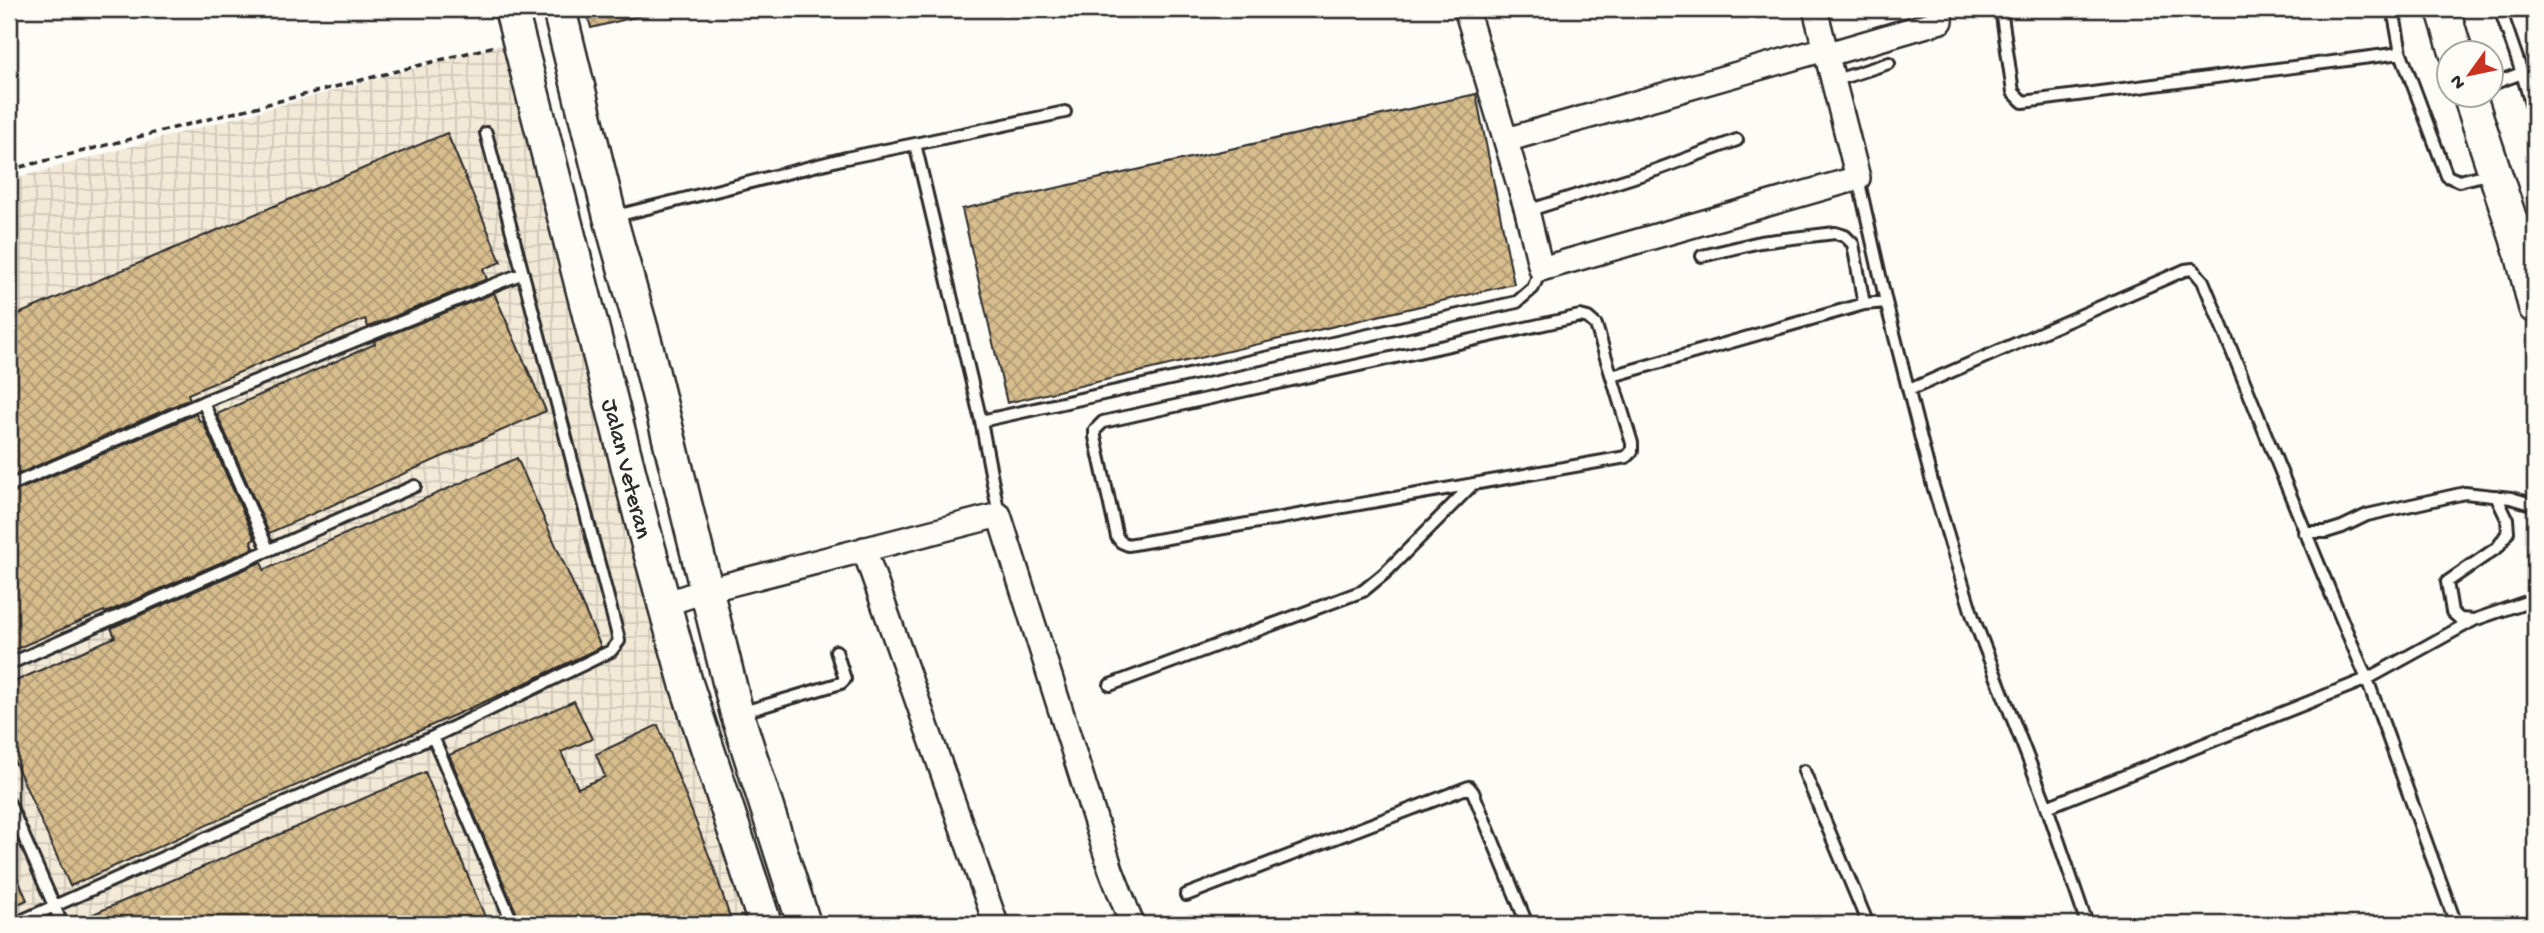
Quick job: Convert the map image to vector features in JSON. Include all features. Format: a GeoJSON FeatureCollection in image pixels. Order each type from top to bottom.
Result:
{"type":"FeatureCollection","features":[{"type":"Feature","properties":{"kind":"main road","name":"Jalan Veteran"},"geometry":{"type":"LineString","coordinates":[[511,9],[686,683],[765,924]]}},
{"type":"Feature","properties":{"kind":"main road","name":"Jalan Veteran"},"geometry":{"type":"LineString","coordinates":[[559,9],[610,217],[646,345],[737,714],[804,924]]}},
{"type":"Feature","properties":{"kind":"main road"},"geometry":{"type":"LineString","coordinates":[[2442,9],[2451,38]]}},
{"type":"Feature","properties":{"kind":"main road"},"geometry":{"type":"LineString","coordinates":[[2474,108],[2495,172],[2529,253],[2535,307]]}},
{"type":"Feature","properties":{"kind":"street"},"geometry":{"type":"LineString","coordinates":[[1466,9],[1517,138],[1527,211],[1550,266],[1858,178],[1815,9]]}},
{"type":"Feature","properties":{"kind":"street"},"geometry":{"type":"LineString","coordinates":[[1517,138],[1941,20]]}},
{"type":"Feature","properties":{"kind":"street"},"geometry":{"type":"LineString","coordinates":[[665,604],[707,590],[999,515],[1111,870],[1132,924]]}},
{"type":"Feature","properties":{"kind":"street"},"geometry":{"type":"LineString","coordinates":[[864,550],[996,924]]}},
{"type":"Feature","properties":{"kind":"lane"},"geometry":{"type":"LineString","coordinates":[[2001,9],[2013,92],[2023,102],[2401,53]]}},
{"type":"Feature","properties":{"kind":"lane"},"geometry":{"type":"LineString","coordinates":[[2393,9],[2401,53],[2447,176],[2459,181],[2495,172]]}},
{"type":"Feature","properties":{"kind":"lane"},"geometry":{"type":"LineString","coordinates":[[2500,9],[2535,118]]}},
{"type":"Feature","properties":{"kind":"lane"},"geometry":{"type":"LineString","coordinates":[[1833,81],[1889,63]]}},
{"type":"Feature","properties":{"kind":"lane"},"geometry":{"type":"LineString","coordinates":[[2506,79],[2522,73]]}},
{"type":"Feature","properties":{"kind":"lane"},"geometry":{"type":"LineString","coordinates":[[610,217],[846,158],[1065,112]]}},
{"type":"Feature","properties":{"kind":"lane"},"geometry":{"type":"LineString","coordinates":[[14,924],[433,737],[611,651],[619,641],[486,133]]}},
{"type":"Feature","properties":{"kind":"lane"},"geometry":{"type":"LineString","coordinates":[[1527,211],[1647,173],[1737,140]]}},
{"type":"Feature","properties":{"kind":"lane"},"geometry":{"type":"LineString","coordinates":[[915,144],[981,421],[999,515]]}},
{"type":"Feature","properties":{"kind":"lane"},"geometry":{"type":"LineString","coordinates":[[1858,178],[1886,302],[1933,486],[1973,617],[2047,807],[2087,924]]}},
{"type":"Feature","properties":{"kind":"lane"},"geometry":{"type":"LineString","coordinates":[[1702,256],[1760,242],[1835,233],[1845,236],[1853,244],[1864,304]]}},
{"type":"Feature","properties":{"kind":"lane"},"geometry":{"type":"LineString","coordinates":[[981,421],[1517,302],[1533,288],[1550,266]]}},
{"type":"Feature","properties":{"kind":"lane"},"geometry":{"type":"LineString","coordinates":[[1909,390],[2185,270],[2193,270],[2203,281],[2290,490],[2304,532],[2367,679],[2456,924]]}},
{"type":"Feature","properties":{"kind":"lane"},"geometry":{"type":"LineString","coordinates":[[9,486],[203,402],[523,273]]}},
{"type":"Feature","properties":{"kind":"lane"},"geometry":{"type":"LineString","coordinates":[[1612,376],[1864,304],[1886,302]]}},
{"type":"Feature","properties":{"kind":"lane"},"geometry":{"type":"LineString","coordinates":[[1580,316],[1588,317],[1596,325],[1632,443],[1632,451],[1626,457],[1473,484],[1128,545],[1121,542],[1114,529],[1095,430],[1103,422],[1580,316]]}},
{"type":"Feature","properties":{"kind":"lane"},"geometry":{"type":"LineString","coordinates":[[203,402],[268,550]]}},
{"type":"Feature","properties":{"kind":"lane"},"geometry":{"type":"LineString","coordinates":[[1110,685],[1363,591],[1385,573],[1473,484]]}},
{"type":"Feature","properties":{"kind":"lane"},"geometry":{"type":"LineString","coordinates":[[9,664],[415,486]]}},
{"type":"Feature","properties":{"kind":"lane"},"geometry":{"type":"LineString","coordinates":[[2304,532],[2326,532],[2367,515],[2465,493],[2497,496],[2535,505]]}},
{"type":"Feature","properties":{"kind":"lane"},"geometry":{"type":"LineString","coordinates":[[2474,620],[2460,620],[2452,611],[2447,582],[2505,540],[2508,532],[2507,519],[2497,496]]}},
{"type":"Feature","properties":{"kind":"lane"},"geometry":{"type":"LineString","coordinates":[[2047,807],[2367,679],[2474,620],[2535,599]]}},
{"type":"Feature","properties":{"kind":"lane"},"geometry":{"type":"LineString","coordinates":[[737,714],[841,683],[845,679],[836,651]]}},
{"type":"Feature","properties":{"kind":"lane"},"geometry":{"type":"LineString","coordinates":[[433,737],[513,924]]}},
{"type":"Feature","properties":{"kind":"lane"},"geometry":{"type":"LineString","coordinates":[[1804,771],[1868,924]]}},
{"type":"Feature","properties":{"kind":"lane"},"geometry":{"type":"LineString","coordinates":[[1186,895],[1469,787],[1527,924]]}},
{"type":"Feature","properties":{"kind":"lane"},"geometry":{"type":"LineString","coordinates":[[9,803],[62,924]]}},
{"type":"Feature","properties":{"kind":"lane"},"geometry":{"type":"LineString","coordinates":[[2535,887],[2535,892]]}},
{"type":"Feature","properties":{"kind":"path"},"geometry":{"type":"LineString","coordinates":[[9,170],[518,40]]}},
{"type":"Feature","properties":{"kind":"shaded area"},"geometry":{"type":"Polygon","coordinates":[[[518,40],[765,924],[9,924],[9,180],[518,40]]]}},
{"type":"Feature","properties":{"kind":"building"},"geometry":{"type":"Polygon","coordinates":[[[586,9],[647,9],[647,14],[591,28],[586,9]]]}},
{"type":"Feature","properties":{"kind":"building"},"geometry":{"type":"Polygon","coordinates":[[[1476,94],[1514,284],[1007,403],[962,209],[1476,94]]]}},
{"type":"Feature","properties":{"kind":"building"},"geometry":{"type":"Polygon","coordinates":[[[447,133],[501,262],[483,269],[487,279],[368,327],[365,319],[188,394],[190,399],[9,478],[9,318],[447,133]]]}},
{"type":"Feature","properties":{"kind":"building"},"geometry":{"type":"Polygon","coordinates":[[[494,293],[546,411],[269,533],[217,414],[375,344],[374,341],[494,293]]]}},
{"type":"Feature","properties":{"kind":"building"},"geometry":{"type":"Polygon","coordinates":[[[196,414],[200,422],[202,420],[255,539],[251,541],[254,548],[9,652],[9,494],[196,414]]]}},
{"type":"Feature","properties":{"kind":"building"},"geometry":{"type":"Polygon","coordinates":[[[517,458],[601,647],[511,690],[70,886],[9,749],[9,684],[115,637],[111,628],[261,562],[264,570],[517,458]]]}},
{"type":"Feature","properties":{"kind":"building"},"geometry":{"type":"Polygon","coordinates":[[[574,701],[592,739],[561,752],[578,788],[605,777],[596,754],[658,725],[715,871],[732,924],[521,924],[449,755],[574,701]]]}},
{"type":"Feature","properties":{"kind":"building"},"geometry":{"type":"Polygon","coordinates":[[[425,772],[488,924],[70,924],[425,772]]]}},
{"type":"Feature","properties":{"kind":"building"},"geometry":{"type":"Polygon","coordinates":[[[9,858],[27,900],[9,908],[9,858]]]}}]}
